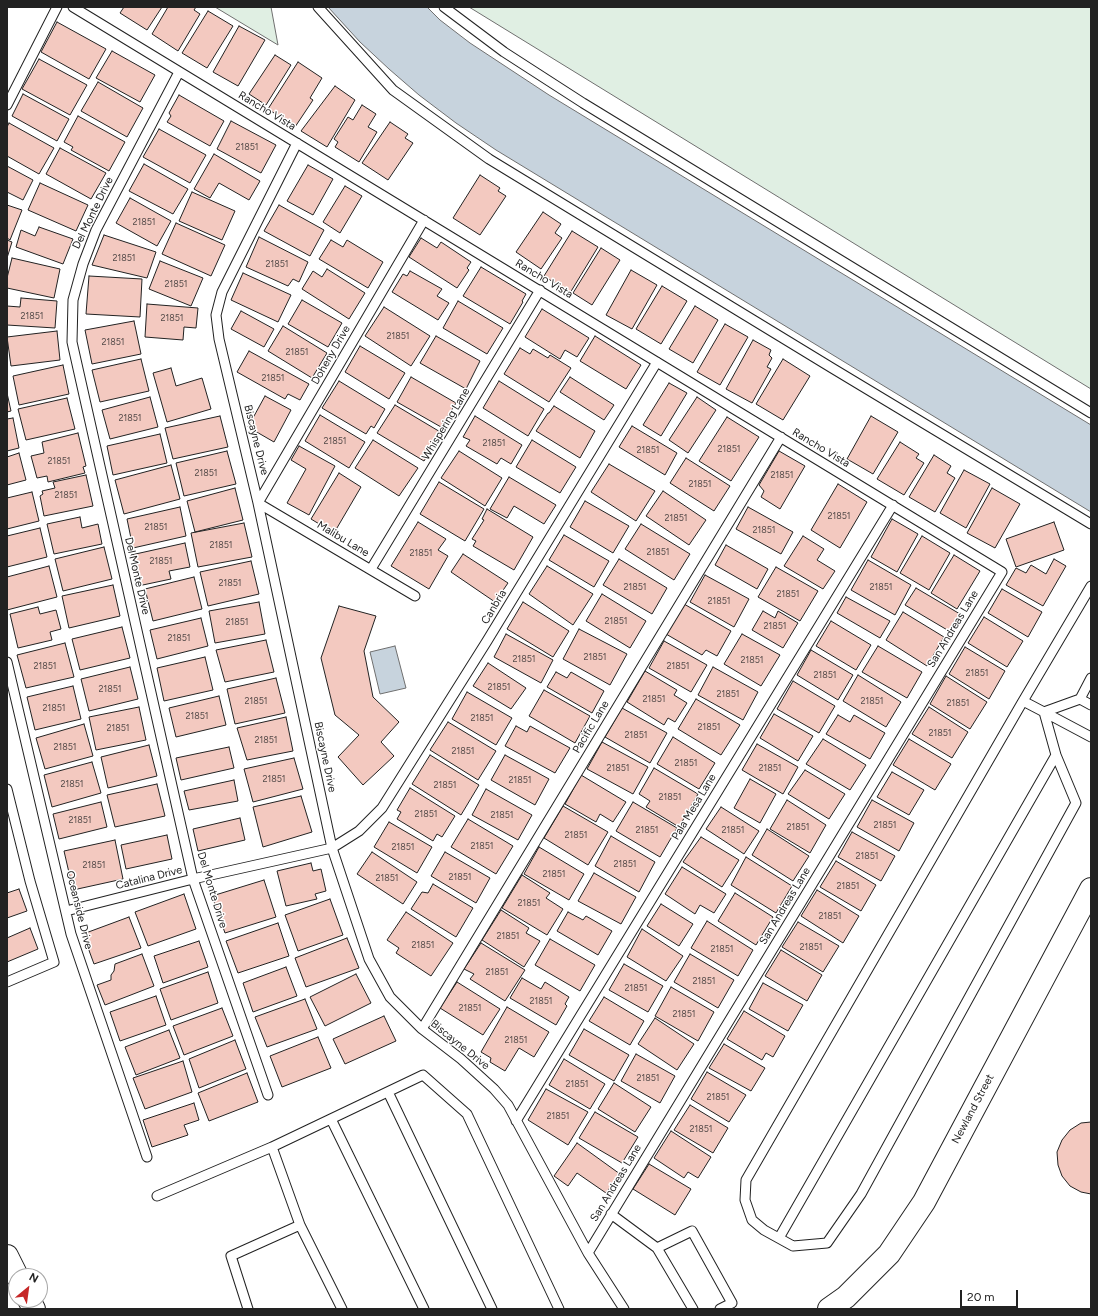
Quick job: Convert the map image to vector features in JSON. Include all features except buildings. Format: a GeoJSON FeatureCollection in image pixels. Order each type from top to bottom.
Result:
{"type":"FeatureCollection","features":[{"type":"Feature","properties":{"kind":"main road","name":"Newland Street"},"geometry":{"type":"LineString","coordinates":[[829,1309],[846,1297],[889,1254],[924,1202],[1091,889]]}},
{"type":"Feature","properties":{"kind":"main road"},"geometry":{"type":"LineString","coordinates":[[7,1256],[13,1268]]}},
{"type":"Feature","properties":{"kind":"lane"},"geometry":{"type":"LineString","coordinates":[[7,105],[57,7]]}},
{"type":"Feature","properties":{"kind":"lane","name":"Rancho Vista"},"geometry":{"type":"LineString","coordinates":[[73,7],[1002,572]]}},
{"type":"Feature","properties":{"kind":"lane"},"geometry":{"type":"LineString","coordinates":[[318,7],[393,90],[489,158],[832,368],[1091,524]]}},
{"type":"Feature","properties":{"kind":"lane"},"geometry":{"type":"LineString","coordinates":[[444,7],[504,52],[583,103],[1091,413]]}},
{"type":"Feature","properties":{"kind":"lane","name":"Del Monte Drive"},"geometry":{"type":"LineString","coordinates":[[179,72],[93,236],[73,300],[72,342],[193,879],[268,1096]]}},
{"type":"Feature","properties":{"kind":"lane","name":"Biscayne Drive"},"geometry":{"type":"LineString","coordinates":[[298,143],[222,292],[216,315],[219,339],[258,503],[332,848],[369,959],[390,997],[422,1029],[461,1059],[508,1105],[588,1253],[624,1309]]}},
{"type":"Feature","properties":{"kind":"lane","name":"Doheny Drive"},"geometry":{"type":"LineString","coordinates":[[258,503],[424,220]]}},
{"type":"Feature","properties":{"kind":"lane","name":"Whispering Lane"},"geometry":{"type":"LineString","coordinates":[[371,569],[540,290]]}},
{"type":"Feature","properties":{"kind":"lane","name":"Canbria"},"geometry":{"type":"LineString","coordinates":[[332,848],[359,831],[382,808],[487,641],[657,362]]}},
{"type":"Feature","properties":{"kind":"lane","name":"Pacific Lane"},"geometry":{"type":"LineString","coordinates":[[422,1029],[781,438]]}},
{"type":"Feature","properties":{"kind":"lane","name":"Malibu Lane"},"geometry":{"type":"LineString","coordinates":[[258,503],[415,596]]}},
{"type":"Feature","properties":{"kind":"lane","name":"Pala Mesa Lane"},"geometry":{"type":"LineString","coordinates":[[516,1122],[893,505]]}},
{"type":"Feature","properties":{"kind":"lane","name":"San Andreas Lane"},"geometry":{"type":"LineString","coordinates":[[588,1253],[1002,572]]}},
{"type":"Feature","properties":{"kind":"lane"},"geometry":{"type":"LineString","coordinates":[[1044,712],[1056,755],[1076,803],[861,1194],[827,1243],[793,1246],[764,1230],[752,1220],[745,1200],[746,1180],[1091,586]]}},
{"type":"Feature","properties":{"kind":"lane","name":"Oceanside Drive"},"geometry":{"type":"LineString","coordinates":[[7,662],[71,934],[147,1157]]}},
{"type":"Feature","properties":{"kind":"lane"},"geometry":{"type":"LineString","coordinates":[[1044,712],[1080,699],[1091,678]]}},
{"type":"Feature","properties":{"kind":"lane"},"geometry":{"type":"LineString","coordinates":[[1080,699],[1091,704]]}},
{"type":"Feature","properties":{"kind":"lane"},"geometry":{"type":"LineString","coordinates":[[1023,701],[1091,737]]}},
{"type":"Feature","properties":{"kind":"lane"},"geometry":{"type":"LineString","coordinates":[[779,1238],[1056,755]]}},
{"type":"Feature","properties":{"kind":"lane"},"geometry":{"type":"LineString","coordinates":[[7,789],[9,810],[54,962],[7,982]]}},
{"type":"Feature","properties":{"kind":"lane","name":"Catalina Drive"},"geometry":{"type":"LineString","coordinates":[[66,910],[193,879],[332,848]]}},
{"type":"Feature","properties":{"kind":"lane"},"geometry":{"type":"LineString","coordinates":[[157,1196],[272,1146],[423,1075],[467,1114],[559,1309]]}},
{"type":"Feature","properties":{"kind":"lane"},"geometry":{"type":"LineString","coordinates":[[388,1092],[492,1309]]}},
{"type":"Feature","properties":{"kind":"lane"},"geometry":{"type":"LineString","coordinates":[[331,1118],[424,1309]]}},
{"type":"Feature","properties":{"kind":"lane"},"geometry":{"type":"LineString","coordinates":[[272,1146],[300,1225],[342,1309]]}},
{"type":"Feature","properties":{"kind":"lane"},"geometry":{"type":"LineString","coordinates":[[611,1214],[656,1248],[693,1309]]}},
{"type":"Feature","properties":{"kind":"lane"},"geometry":{"type":"LineString","coordinates":[[248,1309],[231,1256],[300,1225]]}},
{"type":"Feature","properties":{"kind":"lane"},"geometry":{"type":"LineString","coordinates":[[656,1248],[692,1231],[732,1303],[720,1309]]}},
{"type":"Feature","properties":{"kind":"green space"},"geometry":{"type":"Polygon","coordinates":[[[215,7],[271,7],[278,45],[215,7]]]}},
{"type":"Feature","properties":{"kind":"green space"},"geometry":{"type":"Polygon","coordinates":[[[469,7],[1091,7],[1091,389],[469,7]]]}},
{"type":"Feature","properties":{"kind":"shaded area"},"geometry":{"type":"Polygon","coordinates":[[[328,7],[427,7],[440,20],[470,43],[549,95],[1091,425],[1091,512],[496,150],[456,123],[419,95],[360,42],[328,7]]]}},
{"type":"Feature","properties":{"kind":"shaded area"},"geometry":{"type":"Polygon","coordinates":[[[395,646],[406,688],[380,694],[370,652],[395,646]]]}}]}
